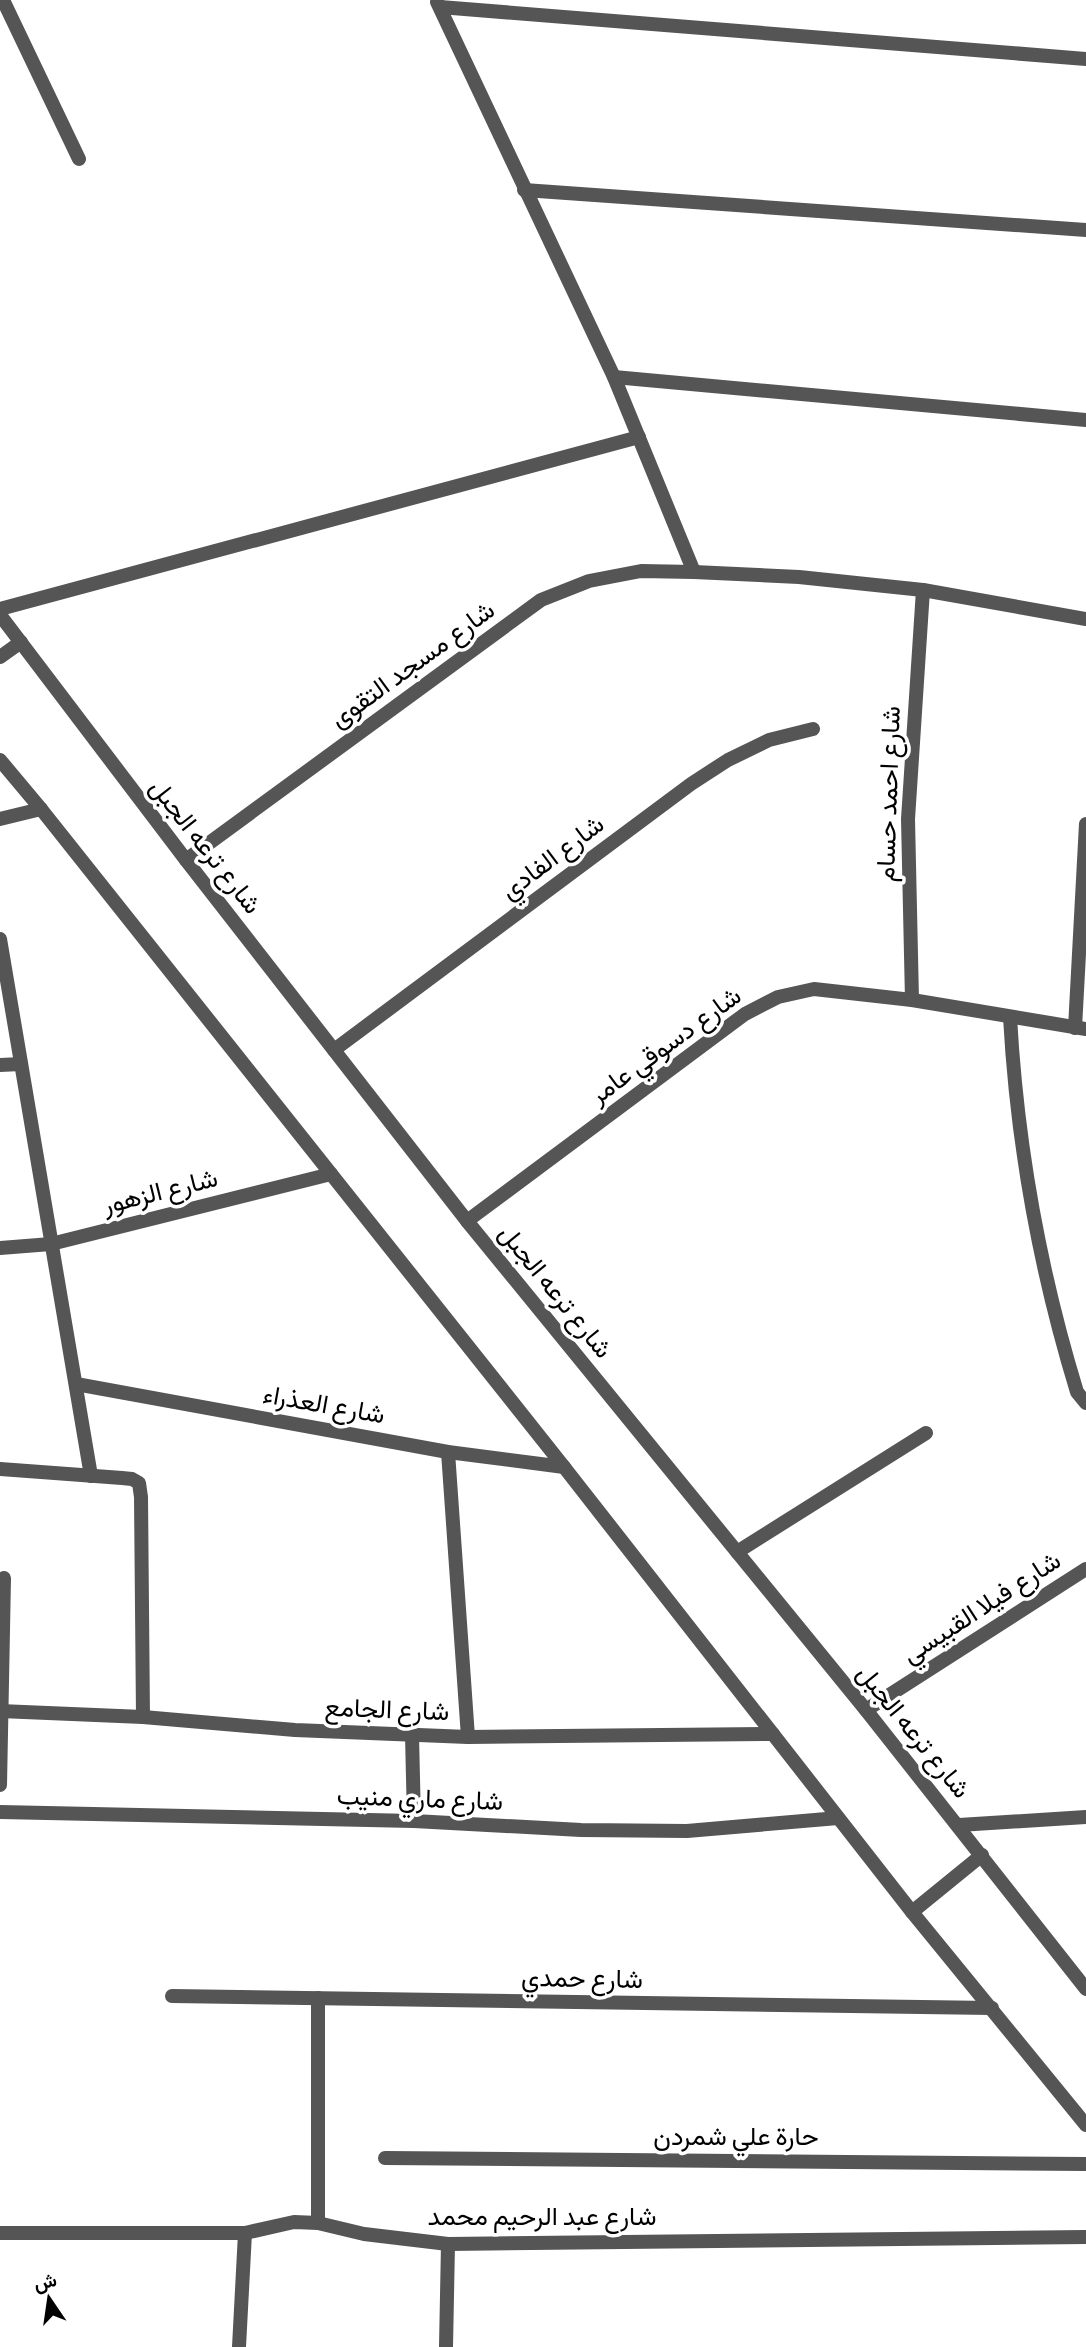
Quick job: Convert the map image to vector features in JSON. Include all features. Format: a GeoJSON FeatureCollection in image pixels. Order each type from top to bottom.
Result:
{"type":"FeatureCollection","features":[{"type":"Feature","properties":{"kind":"street"},"geometry":{"type":"LineString","coordinates":[[3,0],[79,159]]}},
{"type":"Feature","properties":{"kind":"street"},"geometry":{"type":"LineString","coordinates":[[694,572],[614,377],[438,4],[1086,59]]}},
{"type":"Feature","properties":{"kind":"street"},"geometry":{"type":"LineString","coordinates":[[524,190],[1086,230]]}},
{"type":"Feature","properties":{"kind":"street"},"geometry":{"type":"LineString","coordinates":[[614,377],[1086,420]]}},
{"type":"Feature","properties":{"kind":"street"},"geometry":{"type":"LineString","coordinates":[[0,609],[639,438]]}},
{"type":"Feature","properties":{"kind":"street","name":"شارع مسجد التقوى"},"geometry":{"type":"LineString","coordinates":[[186,860],[541,600],[589,580],[641,571],[799,577],[923,590],[1086,619]]}},
{"type":"Feature","properties":{"kind":"street","name":"شارع احمد حسام"},"geometry":{"type":"LineString","coordinates":[[912,1000],[908,819],[923,590]]}},
{"type":"Feature","properties":{"kind":"street","name":"شارع ترعه الجبل"},"geometry":{"type":"LineString","coordinates":[[0,615],[186,860],[467,1221],[959,1825],[1086,1989]]}},
{"type":"Feature","properties":{"kind":"street"},"geometry":{"type":"LineString","coordinates":[[3,655],[21,642]]}},
{"type":"Feature","properties":{"kind":"street","name":"شارع الفادي"},"geometry":{"type":"LineString","coordinates":[[334,1050],[691,784],[728,760],[769,740],[813,729]]}},
{"type":"Feature","properties":{"kind":"street"},"geometry":{"type":"LineString","coordinates":[[0,760],[564,1467],[912,1912],[1086,2125]]}},
{"type":"Feature","properties":{"kind":"street"},"geometry":{"type":"LineString","coordinates":[[0,819],[41,809]]}},
{"type":"Feature","properties":{"kind":"street"},"geometry":{"type":"LineString","coordinates":[[1080,1028],[1086,824]]}},
{"type":"Feature","properties":{"kind":"street"},"geometry":{"type":"LineString","coordinates":[[0,939],[91,1476]]}},
{"type":"Feature","properties":{"kind":"street","name":"شارع دسوقي عامر"},"geometry":{"type":"LineString","coordinates":[[467,1221],[745,1014],[778,997],[814,989],[912,1000],[1080,1028]]}},
{"type":"Feature","properties":{"kind":"street"},"geometry":{"type":"LineString","coordinates":[[1010,1017],[1020,1132],[1045,1267],[1077,1392],[1086,1403]]}},
{"type":"Feature","properties":{"kind":"street"},"geometry":{"type":"LineString","coordinates":[[0,1065],[21,1064]]}},
{"type":"Feature","properties":{"kind":"street","name":"شارع الزهور"},"geometry":{"type":"LineString","coordinates":[[0,1248],[51,1244],[331,1174]]}},
{"type":"Feature","properties":{"kind":"street","name":"شارع العذراء"},"geometry":{"type":"LineString","coordinates":[[76,1384],[448,1452],[564,1467]]}},
{"type":"Feature","properties":{"kind":"street"},"geometry":{"type":"LineString","coordinates":[[737,1552],[926,1433]]}},
{"type":"Feature","properties":{"kind":"street"},"geometry":{"type":"LineString","coordinates":[[448,1452],[468,1737]]}},
{"type":"Feature","properties":{"kind":"street"},"geometry":{"type":"LineString","coordinates":[[0,1469],[132,1479],[138,1483],[141,1489],[143,1717]]}},
{"type":"Feature","properties":{"kind":"street","name":"شارع فيلا القبيسي"},"geometry":{"type":"LineString","coordinates":[[866,1710],[1086,1569]]}},
{"type":"Feature","properties":{"kind":"street"},"geometry":{"type":"LineString","coordinates":[[0,1785],[4,1578]]}},
{"type":"Feature","properties":{"kind":"street","name":"شارع الجامع"},"geometry":{"type":"LineString","coordinates":[[1,1711],[143,1717],[295,1730],[468,1737],[773,1734]]}},
{"type":"Feature","properties":{"kind":"street"},"geometry":{"type":"LineString","coordinates":[[412,1735],[414,1821]]}},
{"type":"Feature","properties":{"kind":"street","name":"شارع ماري منيب"},"geometry":{"type":"LineString","coordinates":[[0,1812],[414,1821],[581,1830],[687,1831],[838,1818]]}},
{"type":"Feature","properties":{"kind":"street"},"geometry":{"type":"LineString","coordinates":[[959,1825],[1086,1817]]}},
{"type":"Feature","properties":{"kind":"street"},"geometry":{"type":"LineString","coordinates":[[912,1912],[982,1855]]}},
{"type":"Feature","properties":{"kind":"street","name":"شارع حمدي"},"geometry":{"type":"LineString","coordinates":[[172,1996],[992,2008]]}},
{"type":"Feature","properties":{"kind":"street"},"geometry":{"type":"LineString","coordinates":[[318,1998],[318,2223]]}},
{"type":"Feature","properties":{"kind":"street","name":"حارة علي شمردن"},"geometry":{"type":"LineString","coordinates":[[385,2158],[1086,2164]]}},
{"type":"Feature","properties":{"kind":"street","name":"شارع عبد الرحيم محمد"},"geometry":{"type":"LineString","coordinates":[[0,2233],[245,2233],[294,2222],[318,2223],[364,2234],[448,2244],[1086,2237]]}},
{"type":"Feature","properties":{"kind":"street"},"geometry":{"type":"LineString","coordinates":[[239,2347],[245,2233]]}},
{"type":"Feature","properties":{"kind":"street"},"geometry":{"type":"LineString","coordinates":[[446,2347],[448,2244]]}}]}
